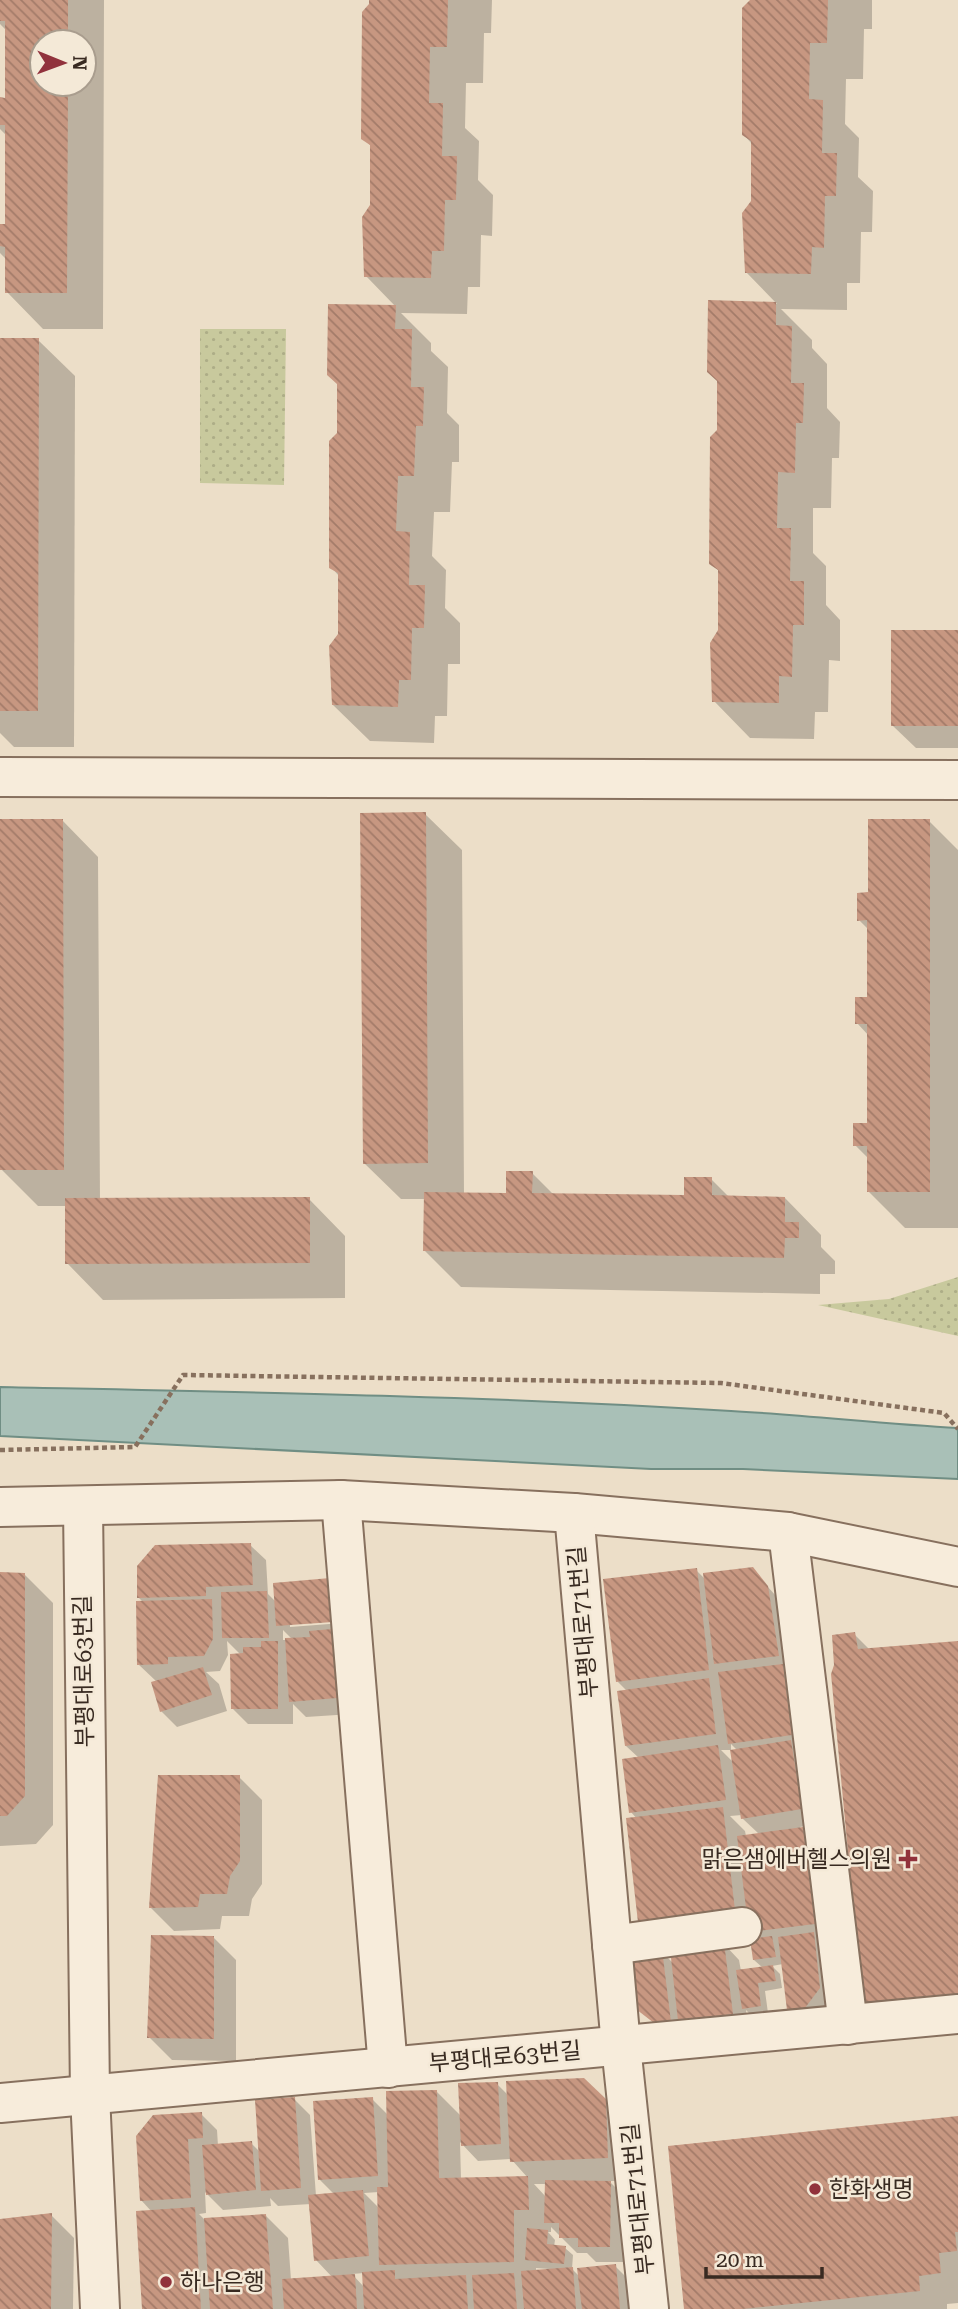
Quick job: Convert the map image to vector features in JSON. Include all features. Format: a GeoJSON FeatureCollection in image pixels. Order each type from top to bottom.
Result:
{"type":"FeatureCollection","features":[{"type":"Feature","properties":{"kind":"street"},"geometry":{"type":"LineString","coordinates":[[0,777],[958,780]]}},
{"type":"Feature","properties":{"kind":"street"},"geometry":{"type":"LineString","coordinates":[[341,1500],[388,2068]]}},
{"type":"Feature","properties":{"kind":"street"},"geometry":{"type":"LineString","coordinates":[[0,1507],[341,1500],[574,1513]]}},
{"type":"Feature","properties":{"kind":"street","name":"부평대로63번길"},"geometry":{"type":"LineString","coordinates":[[83,1506],[90,2095],[100,2309]]}},
{"type":"Feature","properties":{"kind":"street","name":"부평대로71번길"},"geometry":{"type":"LineString","coordinates":[[649,2309],[621,2046],[574,1513],[789,1532],[958,1567]]}},
{"type":"Feature","properties":{"kind":"street"},"geometry":{"type":"LineString","coordinates":[[789,1532],[848,2025]]}},
{"type":"Feature","properties":{"kind":"street"},"geometry":{"type":"LineString","coordinates":[[612,1945],[742,1927]]}},
{"type":"Feature","properties":{"kind":"street"},"geometry":{"type":"LineString","coordinates":[[621,2046],[958,2014]]}},
{"type":"Feature","properties":{"kind":"street","name":"부평대로63번길"},"geometry":{"type":"LineString","coordinates":[[90,2095],[621,2046]]}},
{"type":"Feature","properties":{"kind":"street"},"geometry":{"type":"LineString","coordinates":[[0,2103],[90,2095]]}},
{"type":"Feature","properties":{"kind":"path"},"geometry":{"type":"LineString","coordinates":[[0,1450],[135,1447],[183,1375],[721,1383],[944,1413],[958,1429]]}},
{"type":"Feature","properties":{"kind":"green space"},"geometry":{"type":"Polygon","coordinates":[[[200,329],[286,329],[284,485],[200,483],[200,329]]]}},
{"type":"Feature","properties":{"kind":"green space"},"geometry":{"type":"Polygon","coordinates":[[[958,1277],[958,1336],[818,1305],[889,1299],[958,1277]]]}},
{"type":"Feature","properties":{"kind":"shaded area"},"geometry":{"type":"Polygon","coordinates":[[[0,1387],[548,1402],[759,1413],[958,1428],[958,1479],[743,1469],[651,1469],[0,1436],[0,1387]]]}},
{"type":"Feature","properties":{"kind":"building"},"geometry":{"type":"Polygon","coordinates":[[[0,0],[68,0],[68,28],[28,28],[28,98],[68,98],[67,293],[5,293],[5,247],[0,246],[0,224],[5,224],[5,125],[0,125],[0,97],[5,98],[5,21],[0,21],[0,0]]]}},
{"type":"Feature","properties":{"kind":"building"},"geometry":{"type":"Polygon","coordinates":[[[369,0],[448,0],[447,47],[430,47],[429,103],[443,103],[442,156],[457,156],[456,200],[445,200],[444,251],[432,251],[431,278],[364,277],[362,217],[370,205],[370,145],[361,139],[362,12],[369,0]]]}},
{"type":"Feature","properties":{"kind":"building"},"geometry":{"type":"Polygon","coordinates":[[[750,0],[828,0],[827,43],[810,43],[809,99],[823,100],[822,153],[837,153],[836,196],[825,196],[824,248],[812,247],[811,274],[745,273],[742,213],[751,201],[751,141],[742,135],[742,8],[750,0]]]}},
{"type":"Feature","properties":{"kind":"building"},"geometry":{"type":"Polygon","coordinates":[[[708,300],[776,302],[776,325],[792,326],[791,383],[804,383],[803,423],[796,423],[795,473],[778,472],[777,528],[791,528],[790,581],[804,581],[804,625],[793,625],[792,677],[779,676],[779,703],[712,702],[710,643],[718,630],[718,570],[709,564],[710,437],[717,430],[717,381],[707,372],[708,300]]]}},
{"type":"Feature","properties":{"kind":"building"},"geometry":{"type":"Polygon","coordinates":[[[328,304],[396,305],[395,329],[412,329],[411,387],[424,387],[423,426],[416,426],[414,476],[398,476],[396,531],[410,532],[409,585],[425,585],[424,628],[412,628],[411,680],[399,680],[398,707],[332,705],[329,646],[338,634],[338,573],[329,568],[329,441],[337,433],[337,384],[327,375],[328,304]]]}},
{"type":"Feature","properties":{"kind":"building"},"geometry":{"type":"Polygon","coordinates":[[[0,338],[39,338],[38,711],[0,711],[0,338]]]}},
{"type":"Feature","properties":{"kind":"building"},"geometry":{"type":"Polygon","coordinates":[[[891,630],[958,630],[958,726],[891,726],[891,630]]]}},
{"type":"Feature","properties":{"kind":"building"},"geometry":{"type":"Polygon","coordinates":[[[426,812],[428,1163],[363,1164],[360,813],[426,812]]]}},
{"type":"Feature","properties":{"kind":"building"},"geometry":{"type":"Polygon","coordinates":[[[0,819],[63,819],[64,1170],[0,1170],[0,819]]]}},
{"type":"Feature","properties":{"kind":"building"},"geometry":{"type":"Polygon","coordinates":[[[868,819],[930,819],[930,1192],[867,1192],[867,1146],[853,1146],[853,1123],[867,1123],[867,1024],[855,1024],[855,997],[867,997],[867,920],[857,921],[857,893],[868,892],[868,819]]]}},
{"type":"Feature","properties":{"kind":"building"},"geometry":{"type":"Polygon","coordinates":[[[506,1171],[533,1171],[532,1193],[684,1195],[684,1177],[712,1177],[712,1195],[785,1197],[785,1222],[799,1222],[799,1238],[785,1238],[784,1258],[423,1251],[424,1192],[506,1193],[506,1171]]]}},
{"type":"Feature","properties":{"kind":"building"},"geometry":{"type":"Polygon","coordinates":[[[310,1197],[310,1263],[65,1264],[65,1198],[310,1197]]]}},
{"type":"Feature","properties":{"kind":"building"},"geometry":{"type":"Polygon","coordinates":[[[251,1543],[253,1585],[206,1587],[206,1596],[137,1598],[137,1566],[155,1545],[251,1543]]]}},
{"type":"Feature","properties":{"kind":"building"},"geometry":{"type":"Polygon","coordinates":[[[753,1567],[768,1586],[779,1656],[714,1664],[703,1573],[753,1567]]]}},
{"type":"Feature","properties":{"kind":"building"},"geometry":{"type":"Polygon","coordinates":[[[697,1568],[709,1670],[616,1682],[603,1579],[697,1568]]]}},
{"type":"Feature","properties":{"kind":"building"},"geometry":{"type":"Polygon","coordinates":[[[0,1572],[25,1573],[25,1796],[7,1816],[0,1816],[0,1572]]]}},
{"type":"Feature","properties":{"kind":"building"},"geometry":{"type":"Polygon","coordinates":[[[330,1578],[333,1622],[276,1626],[273,1583],[330,1578]]]}},
{"type":"Feature","properties":{"kind":"building"},"geometry":{"type":"Polygon","coordinates":[[[267,1591],[269,1638],[222,1638],[221,1592],[267,1591]]]}},
{"type":"Feature","properties":{"kind":"building"},"geometry":{"type":"Polygon","coordinates":[[[212,1599],[213,1639],[204,1656],[168,1657],[168,1664],[137,1665],[136,1601],[212,1599]]]}},
{"type":"Feature","properties":{"kind":"building"},"geometry":{"type":"Polygon","coordinates":[[[332,1629],[337,1698],[289,1702],[285,1638],[310,1637],[309,1631],[332,1629]]]}},
{"type":"Feature","properties":{"kind":"building"},"geometry":{"type":"Polygon","coordinates":[[[855,1632],[858,1649],[958,1641],[958,1999],[871,2007],[862,1998],[831,1674],[834,1665],[832,1635],[855,1632]]]}},
{"type":"Feature","properties":{"kind":"building"},"geometry":{"type":"Polygon","coordinates":[[[261,1641],[278,1641],[278,1709],[231,1709],[230,1654],[243,1653],[243,1647],[261,1647],[261,1641]]]}},
{"type":"Feature","properties":{"kind":"building"},"geometry":{"type":"Polygon","coordinates":[[[783,1664],[792,1735],[728,1744],[718,1672],[783,1664]]]}},
{"type":"Feature","properties":{"kind":"building"},"geometry":{"type":"Polygon","coordinates":[[[203,1667],[212,1695],[160,1712],[151,1682],[203,1667]]]}},
{"type":"Feature","properties":{"kind":"building"},"geometry":{"type":"Polygon","coordinates":[[[709,1678],[716,1734],[625,1746],[617,1691],[709,1678]]]}},
{"type":"Feature","properties":{"kind":"building"},"geometry":{"type":"Polygon","coordinates":[[[791,1740],[802,1809],[741,1819],[730,1750],[791,1740]]]}},
{"type":"Feature","properties":{"kind":"building"},"geometry":{"type":"Polygon","coordinates":[[[718,1745],[726,1800],[629,1813],[622,1759],[718,1745]]]}},
{"type":"Feature","properties":{"kind":"building"},"geometry":{"type":"Polygon","coordinates":[[[158,1775],[240,1775],[240,1861],[230,1876],[227,1894],[200,1894],[198,1907],[149,1908],[158,1775]]]}},
{"type":"Feature","properties":{"kind":"building"},"geometry":{"type":"Polygon","coordinates":[[[723,1807],[736,1919],[639,1931],[626,1818],[723,1807]]]}},
{"type":"Feature","properties":{"kind":"building"},"geometry":{"type":"Polygon","coordinates":[[[803,1827],[815,1924],[749,1932],[737,1836],[803,1827]]]}},
{"type":"Feature","properties":{"kind":"building"},"geometry":{"type":"Polygon","coordinates":[[[814,1932],[820,1988],[805,2008],[787,2010],[778,1937],[814,1932]]]}},
{"type":"Feature","properties":{"kind":"building"},"geometry":{"type":"Polygon","coordinates":[[[151,1935],[214,1936],[214,2039],[147,2038],[151,1935]]]}},
{"type":"Feature","properties":{"kind":"building"},"geometry":{"type":"Polygon","coordinates":[[[772,1936],[776,1957],[753,1960],[750,1939],[772,1936]]]}},
{"type":"Feature","properties":{"kind":"building"},"geometry":{"type":"Polygon","coordinates":[[[724,1942],[733,2014],[678,2021],[670,1949],[724,1942]]]}},
{"type":"Feature","properties":{"kind":"building"},"geometry":{"type":"Polygon","coordinates":[[[662,1949],[671,2022],[654,2023],[632,2006],[626,1954],[662,1949]]]}},
{"type":"Feature","properties":{"kind":"building"},"geometry":{"type":"Polygon","coordinates":[[[773,1965],[776,1981],[758,1983],[761,2006],[742,2009],[736,1970],[773,1965]]]}},
{"type":"Feature","properties":{"kind":"building"},"geometry":{"type":"Polygon","coordinates":[[[584,2078],[606,2099],[608,2158],[510,2162],[506,2081],[584,2078]]]}},
{"type":"Feature","properties":{"kind":"building"},"geometry":{"type":"Polygon","coordinates":[[[498,2082],[501,2144],[461,2146],[458,2083],[498,2082]]]}},
{"type":"Feature","properties":{"kind":"building"},"geometry":{"type":"Polygon","coordinates":[[[437,2090],[439,2178],[528,2176],[529,2210],[514,2210],[514,2262],[379,2265],[377,2187],[388,2187],[386,2091],[437,2090]]]}},
{"type":"Feature","properties":{"kind":"building"},"geometry":{"type":"Polygon","coordinates":[[[295,2097],[301,2188],[261,2191],[255,2100],[295,2097]]]}},
{"type":"Feature","properties":{"kind":"building"},"geometry":{"type":"Polygon","coordinates":[[[373,2097],[378,2176],[318,2180],[313,2101],[373,2097]]]}},
{"type":"Feature","properties":{"kind":"building"},"geometry":{"type":"Polygon","coordinates":[[[202,2112],[203,2138],[188,2139],[191,2198],[140,2201],[136,2136],[153,2115],[202,2112]]]}},
{"type":"Feature","properties":{"kind":"building","name":"한화생명"},"geometry":{"type":"Polygon","coordinates":[[[958,2116],[958,2232],[955,2232],[957,2251],[939,2253],[941,2273],[919,2276],[920,2291],[742,2309],[684,2309],[668,2146],[958,2116]]]}},
{"type":"Feature","properties":{"kind":"building"},"geometry":{"type":"Polygon","coordinates":[[[252,2141],[256,2190],[206,2195],[202,2145],[252,2141]]]}},
{"type":"Feature","properties":{"kind":"building"},"geometry":{"type":"Polygon","coordinates":[[[545,2180],[611,2181],[610,2247],[578,2247],[578,2238],[559,2238],[559,2223],[544,2223],[545,2180]]]}},
{"type":"Feature","properties":{"kind":"building"},"geometry":{"type":"Polygon","coordinates":[[[363,2190],[369,2256],[314,2261],[308,2195],[363,2190]]]}},
{"type":"Feature","properties":{"kind":"building"},"geometry":{"type":"Polygon","coordinates":[[[195,2207],[201,2309],[142,2309],[136,2211],[195,2207]]]}},
{"type":"Feature","properties":{"kind":"building"},"geometry":{"type":"Polygon","coordinates":[[[52,2213],[51,2309],[0,2309],[0,2219],[52,2213]]]}},
{"type":"Feature","properties":{"kind":"building"},"geometry":{"type":"Polygon","coordinates":[[[266,2214],[273,2309],[210,2309],[204,2218],[266,2214]]]}},
{"type":"Feature","properties":{"kind":"building"},"geometry":{"type":"Polygon","coordinates":[[[527,2228],[548,2230],[547,2244],[566,2246],[564,2264],[525,2260],[527,2228]]]}},
{"type":"Feature","properties":{"kind":"building"},"geometry":{"type":"Polygon","coordinates":[[[616,2264],[620,2309],[582,2309],[577,2268],[616,2264]]]}},
{"type":"Feature","properties":{"kind":"building"},"geometry":{"type":"Polygon","coordinates":[[[573,2267],[576,2309],[524,2309],[521,2271],[573,2267]]]}},
{"type":"Feature","properties":{"kind":"building"},"geometry":{"type":"Polygon","coordinates":[[[395,2270],[395,2279],[466,2275],[468,2309],[364,2309],[362,2272],[395,2270]]]}},
{"type":"Feature","properties":{"kind":"building"},"geometry":{"type":"Polygon","coordinates":[[[514,2273],[517,2309],[474,2309],[472,2275],[514,2273]]]}},
{"type":"Feature","properties":{"kind":"building"},"geometry":{"type":"Polygon","coordinates":[[[355,2274],[357,2309],[284,2309],[282,2279],[355,2274]]]}},
{"type":"Feature","properties":{"kind":"place","name":"맑은샘에버헬스의원"},"geometry":{"type":"Point","coordinates":[908,1859]}},
{"type":"Feature","properties":{"kind":"place","name":"한화생명"},"geometry":{"type":"Point","coordinates":[815,2189]}},
{"type":"Feature","properties":{"kind":"place","name":"하나은행"},"geometry":{"type":"Point","coordinates":[166,2282]}}]}
